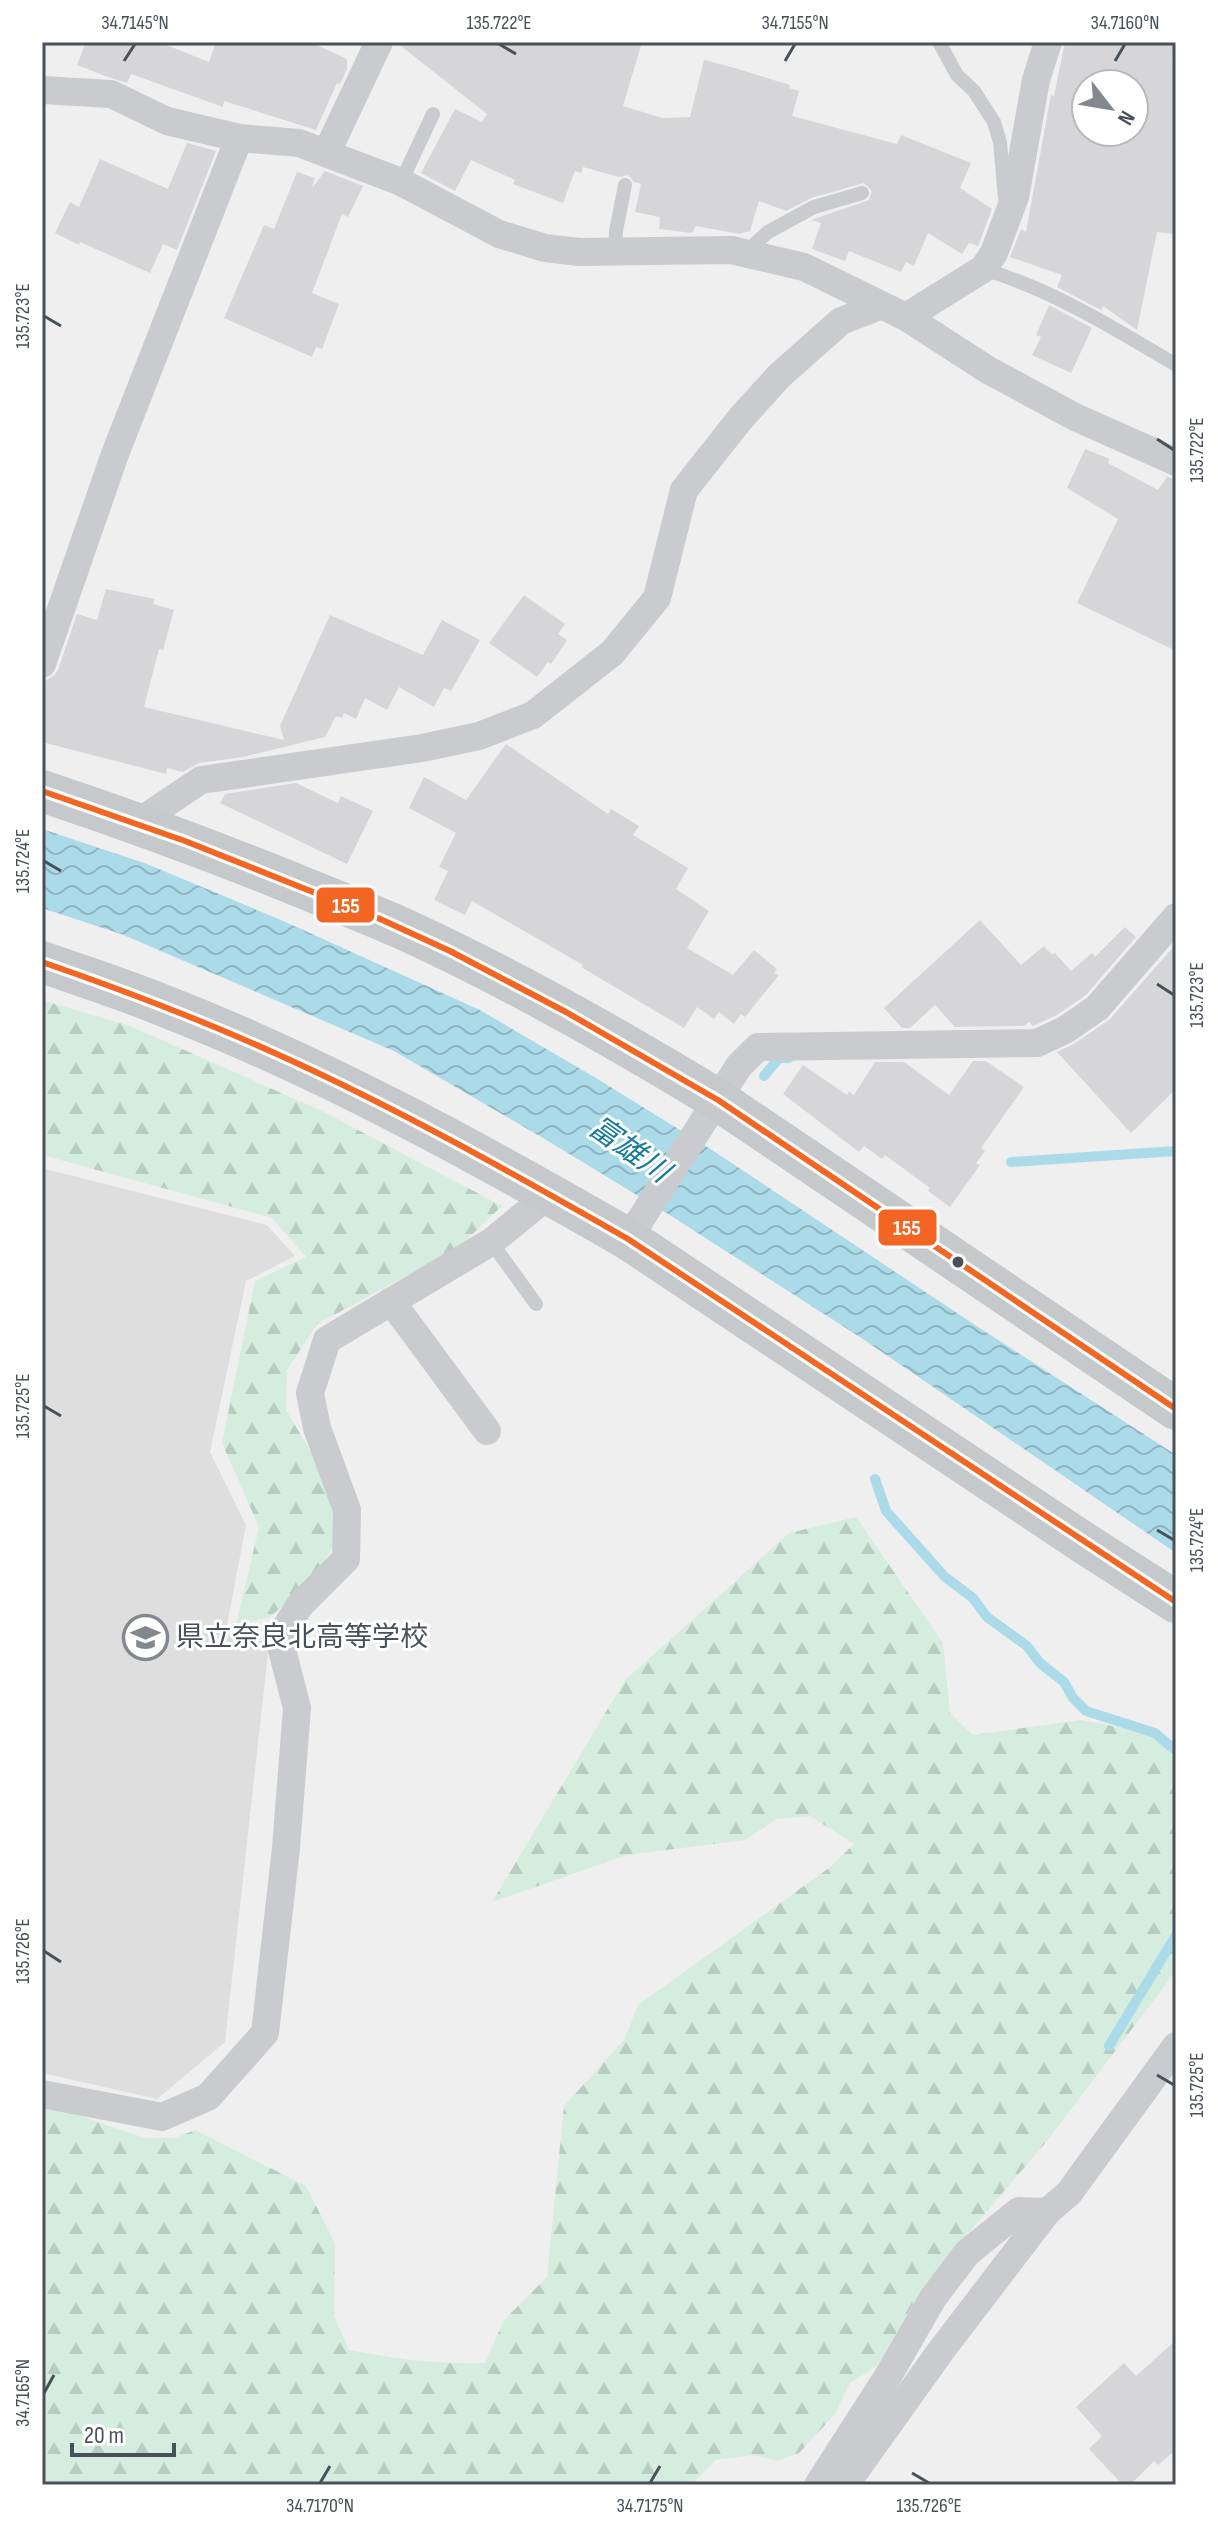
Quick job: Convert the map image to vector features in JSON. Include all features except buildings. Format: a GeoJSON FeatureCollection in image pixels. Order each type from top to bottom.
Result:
{"type":"FeatureCollection","features":[{"type":"Feature","properties":{"kind":"main road"},"geometry":{"type":"LineString","coordinates":[[42,791],[265,871],[409,931],[544,1000],[718,1100],[1176,1409]]}},
{"type":"Feature","properties":{"kind":"main road"},"geometry":{"type":"LineString","coordinates":[[42,962],[163,1005],[319,1073],[438,1132],[550,1194],[628,1239],[1176,1602]]}},
{"type":"Feature","properties":{"kind":"street"},"geometry":{"type":"LineString","coordinates":[[327,152],[379,42]]}},
{"type":"Feature","properties":{"kind":"street"},"geometry":{"type":"LineString","coordinates":[[906,317],[983,269],[994,253],[1015,197],[1036,80],[1048,42]]}},
{"type":"Feature","properties":{"kind":"street"},"geometry":{"type":"LineString","coordinates":[[42,90],[111,94],[167,121],[239,138],[299,143],[401,182],[499,234],[545,248],[579,252],[731,250],[804,267],[906,317],[988,370],[1075,417],[1176,462]]}},
{"type":"Feature","properties":{"kind":"street"},"geometry":{"type":"LineString","coordinates":[[42,664],[115,454],[239,138]]}},
{"type":"Feature","properties":{"kind":"street"},"geometry":{"type":"LineString","coordinates":[[137,823],[201,780],[422,748],[479,736],[533,715],[612,653],[657,598],[684,490],[741,418],[779,376],[841,321],[880,306]]}},
{"type":"Feature","properties":{"kind":"street"},"geometry":{"type":"LineString","coordinates":[[628,1239],[739,1066],[758,1047],[1037,1043],[1065,1030],[1097,1008],[1176,917]]}},
{"type":"Feature","properties":{"kind":"street"},"geometry":{"type":"LineString","coordinates":[[42,2094],[162,2117],[208,2097],[265,2033],[286,1848],[297,1708],[279,1638],[300,1605],[346,1559],[347,1510],[317,1428],[310,1393],[327,1340],[491,1242],[550,1194]]}},
{"type":"Feature","properties":{"kind":"street"},"geometry":{"type":"LineString","coordinates":[[391,1301],[487,1431]]}},
{"type":"Feature","properties":{"kind":"street"},"geometry":{"type":"LineString","coordinates":[[845,2485],[940,2352],[1047,2212],[1069,2193],[1176,2046]]}},
{"type":"Feature","properties":{"kind":"street"},"geometry":{"type":"LineString","coordinates":[[818,2485],[888,2376],[933,2298],[967,2253],[1019,2211],[1047,2212]]}},
{"type":"Feature","properties":{"kind":"lane"},"geometry":{"type":"LineString","coordinates":[[939,42],[957,75],[974,91],[994,122],[1000,142],[1008,215]]}},
{"type":"Feature","properties":{"kind":"lane"},"geometry":{"type":"LineString","coordinates":[[401,182],[433,114]]}},
{"type":"Feature","properties":{"kind":"lane"},"geometry":{"type":"LineString","coordinates":[[615,252],[625,185]]}},
{"type":"Feature","properties":{"kind":"lane"},"geometry":{"type":"LineString","coordinates":[[744,254],[768,232],[814,207],[862,193]]}},
{"type":"Feature","properties":{"kind":"lane"},"geometry":{"type":"LineString","coordinates":[[983,269],[1021,280],[1096,317],[1176,365]]}},
{"type":"Feature","properties":{"kind":"lane"},"geometry":{"type":"LineString","coordinates":[[491,1242],[536,1304]]}},
{"type":"Feature","properties":{"kind":"shaded area","name":"県立奈良北高等学校"},"geometry":{"type":"Polygon","coordinates":[[[42,1168],[267,1225],[295,1256],[246,1281],[210,1452],[246,1525],[226,1630],[269,1644],[225,2042],[157,2099],[42,2073],[42,1168]]]}},
{"type":"Feature","properties":{"kind":"green space"},"geometry":{"type":"Polygon","coordinates":[[[42,1000],[130,1026],[324,1112],[502,1206],[458,1248],[317,1324],[287,1370],[286,1410],[327,1479],[337,1540],[309,1586],[269,1617],[236,1625],[259,1527],[222,1443],[255,1281],[306,1257],[272,1218],[42,1155],[42,1000]]]}},
{"type":"Feature","properties":{"kind":"green space"},"geometry":{"type":"Polygon","coordinates":[[[856,1517],[943,1643],[950,1713],[973,1735],[1081,1720],[1156,1734],[1176,1762],[1176,1971],[1047,2141],[947,2258],[912,2306],[877,2366],[850,2383],[835,2414],[799,2453],[777,2461],[754,2455],[716,2460],[691,2485],[42,2485],[42,2103],[145,2138],[175,2138],[195,2130],[306,2186],[335,2243],[334,2316],[349,2350],[417,2360],[485,2363],[504,2320],[547,2277],[564,2106],[624,2040],[638,2005],[829,1868],[854,1844],[810,1816],[777,1819],[745,1840],[627,1855],[492,1902],[625,1680],[789,1533],[856,1517]]]}},
{"type":"Feature","properties":{"kind":"water","name":"富雄川"},"geometry":{"type":"Polygon","coordinates":[[[42,829],[147,864],[281,920],[480,1010],[709,1148],[1176,1455],[1176,1553],[863,1339],[668,1214],[394,1051],[121,934],[42,908],[42,829]]]}},
{"type":"Feature","properties":{"kind":"waterway"},"geometry":{"type":"LineString","coordinates":[[764,1076],[779,1058],[789,1058]]}},
{"type":"Feature","properties":{"kind":"waterway"},"geometry":{"type":"LineString","coordinates":[[1011,1162],[1176,1151]]}},
{"type":"Feature","properties":{"kind":"waterway"},"geometry":{"type":"LineString","coordinates":[[875,1479],[886,1511],[945,1577],[973,1598],[987,1617],[1027,1646],[1040,1663],[1064,1682],[1073,1698],[1086,1711],[1155,1733],[1176,1751]]}},
{"type":"Feature","properties":{"kind":"waterway"},"geometry":{"type":"LineString","coordinates":[[1109,2046],[1176,1935]]}},
{"type":"Feature","properties":{"kind":"transit line","name":"155"},"geometry":{"type":"LineString","coordinates":[[42,791],[185,841],[378,918],[450,951],[566,1012],[718,1100],[1176,1409]]}},
{"type":"Feature","properties":{"kind":"transit line","name":"155"},"geometry":{"type":"LineString","coordinates":[[42,962],[192,1018],[324,1076],[456,1143],[628,1239],[1176,1602]]}},
{"type":"Feature","properties":{"kind":"place","name":"県立奈良北高等学校"},"geometry":{"type":"Point","coordinates":[145,1637]}}]}
